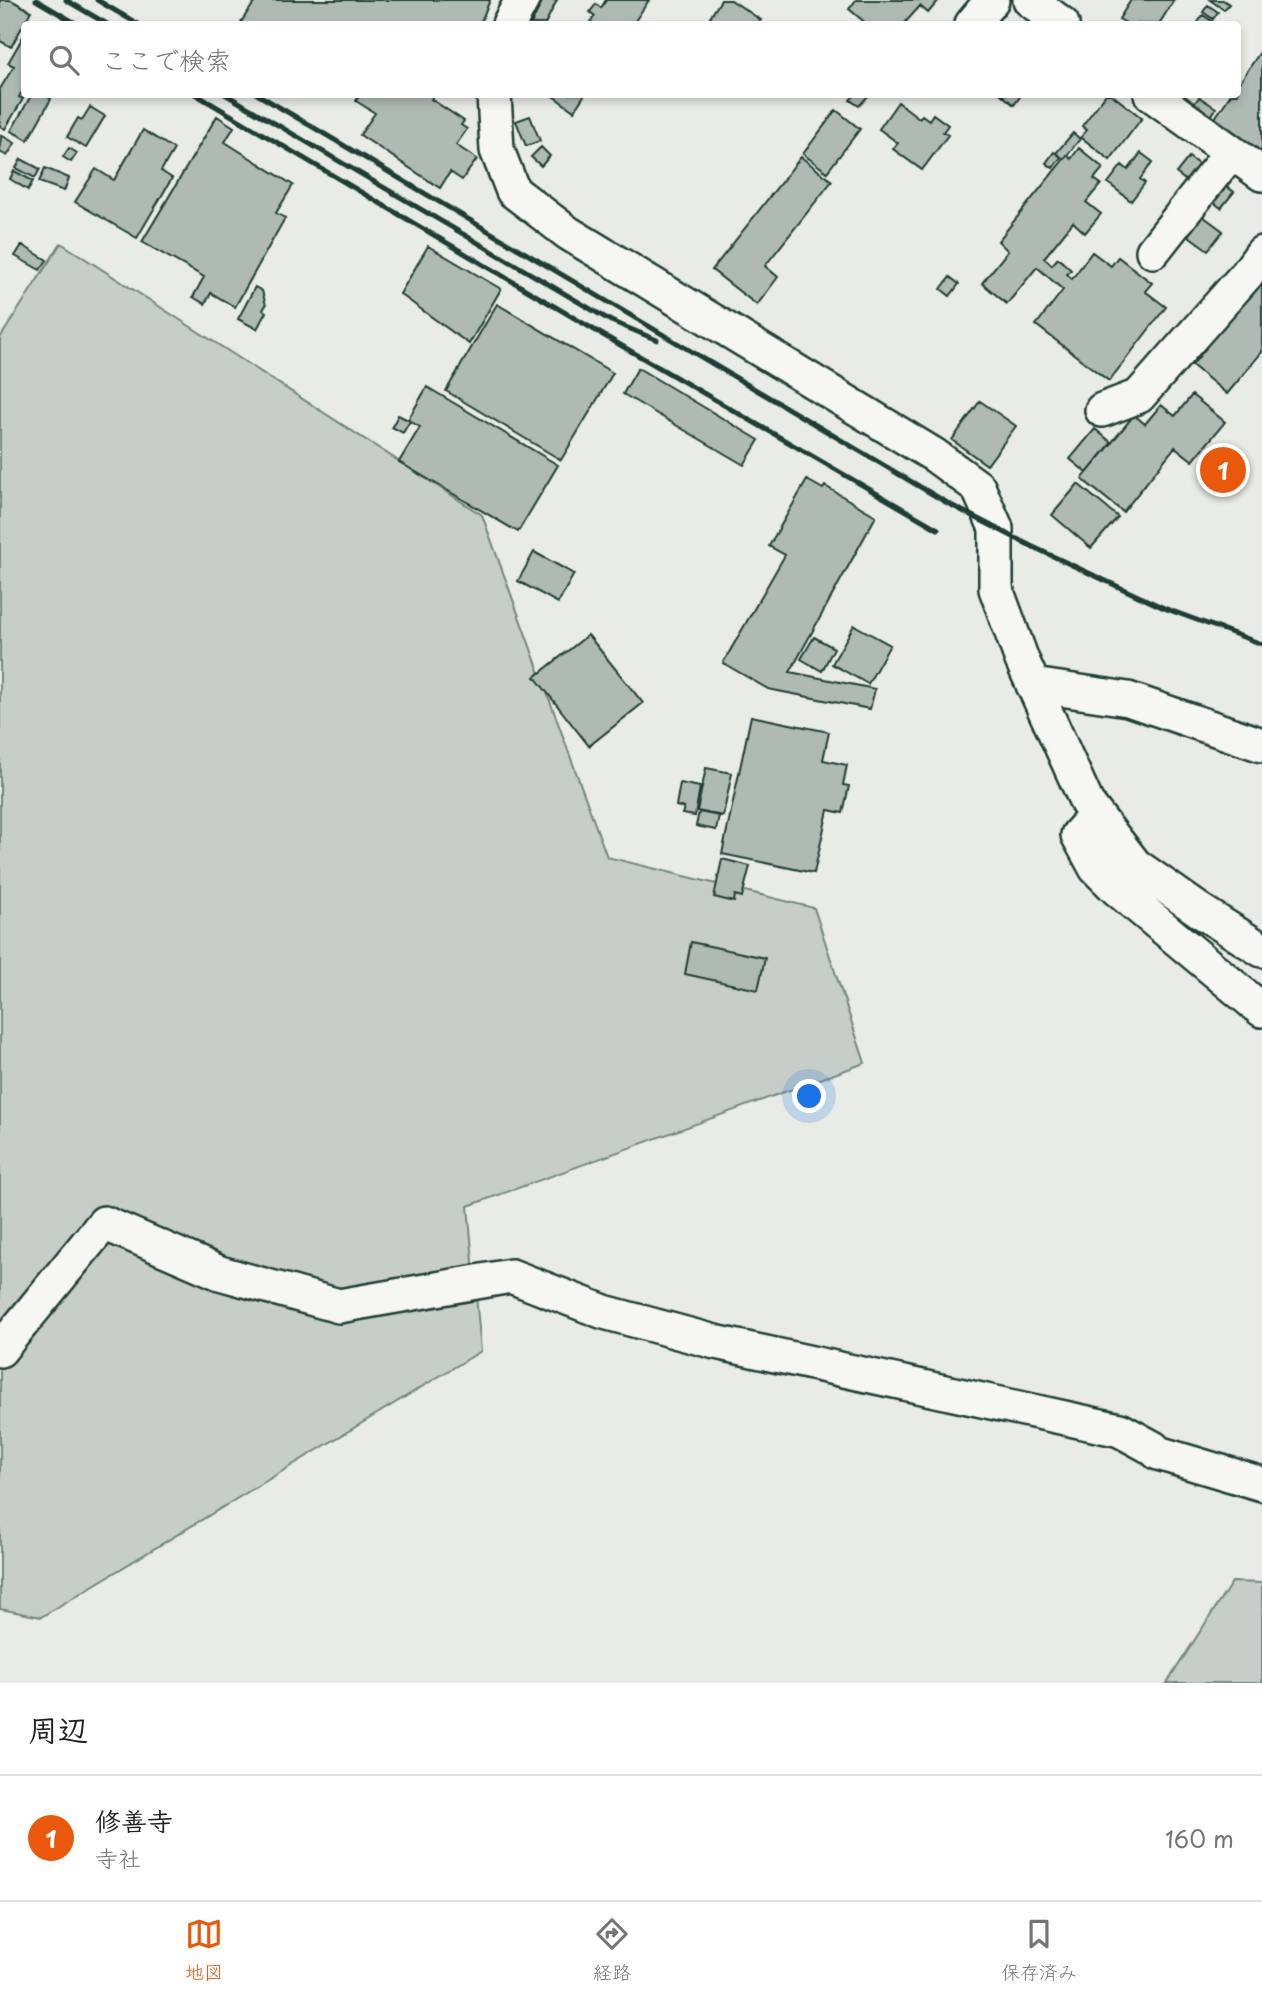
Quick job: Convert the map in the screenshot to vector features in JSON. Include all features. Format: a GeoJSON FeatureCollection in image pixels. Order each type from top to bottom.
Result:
{"type":"FeatureCollection","features":[{"type":"Feature","properties":{"kind":"street"},"geometry":{"type":"LineString","coordinates":[[511,21],[522,0]]}},
{"type":"Feature","properties":{"kind":"street"},"geometry":{"type":"LineString","coordinates":[[974,21],[992,0]]}},
{"type":"Feature","properties":{"kind":"street"},"geometry":{"type":"LineString","coordinates":[[1030,0],[1058,21]]}},
{"type":"Feature","properties":{"kind":"street"},"geometry":{"type":"LineString","coordinates":[[494,98],[498,150],[513,191],[568,233],[934,455],[978,487],[996,528],[996,589],[1033,685],[1087,803],[1135,865],[1262,950]]}},
{"type":"Feature","properties":{"kind":"street"},"geometry":{"type":"LineString","coordinates":[[1157,98],[1262,174]]}},
{"type":"Feature","properties":{"kind":"street"},"geometry":{"type":"LineString","coordinates":[[1153,251],[1231,152]]}},
{"type":"Feature","properties":{"kind":"street"},"geometry":{"type":"LineString","coordinates":[[1102,410],[1139,396],[1247,274],[1262,253]]}},
{"type":"Feature","properties":{"kind":"street"},"geometry":{"type":"LineString","coordinates":[[1033,685],[1128,699],[1262,746]]}},
{"type":"Feature","properties":{"kind":"street"},"geometry":{"type":"LineString","coordinates":[[1096,815],[1078,835],[1096,868],[1117,890],[1262,1010]]}},
{"type":"Feature","properties":{"kind":"street"},"geometry":{"type":"LineString","coordinates":[[0,1350],[104,1223],[220,1273],[339,1306],[511,1276],[604,1312],[715,1342],[1120,1430],[1158,1453],[1262,1484]]}},
{"type":"Feature","properties":{"kind":"shaded area"},"geometry":{"type":"Polygon","coordinates":[[[61,243],[482,515],[607,857],[814,908],[865,1063],[468,1206],[481,1351],[41,1617],[0,1609],[0,338],[61,243]]]}},
{"type":"Feature","properties":{"kind":"shaded area"},"geometry":{"type":"Polygon","coordinates":[[[1232,1582],[1262,1583],[1262,1683],[1167,1683],[1232,1582]]]}},
{"type":"Feature","properties":{"kind":"building"},"geometry":{"type":"Polygon","coordinates":[[[0,0],[11,0],[31,11],[25,21],[21,21],[21,29],[11,47],[0,41],[0,0]]]}},
{"type":"Feature","properties":{"kind":"building"},"geometry":{"type":"Polygon","coordinates":[[[256,0],[490,0],[481,21],[242,21],[256,0]]]}},
{"type":"Feature","properties":{"kind":"building"},"geometry":{"type":"Polygon","coordinates":[[[543,0],[557,0],[546,21],[532,21],[543,0]]]}},
{"type":"Feature","properties":{"kind":"building"},"geometry":{"type":"Polygon","coordinates":[[[606,0],[649,0],[635,21],[591,21],[595,16],[590,12],[596,4],[601,8],[606,0]]]}},
{"type":"Feature","properties":{"kind":"building"},"geometry":{"type":"Polygon","coordinates":[[[721,0],[731,0],[761,20],[712,21],[709,19],[721,0]]]}},
{"type":"Feature","properties":{"kind":"building"},"geometry":{"type":"Polygon","coordinates":[[[856,0],[939,0],[928,13],[920,6],[907,21],[863,21],[849,9],[856,0]]]}},
{"type":"Feature","properties":{"kind":"building"},"geometry":{"type":"Polygon","coordinates":[[[1131,0],[1174,0],[1161,21],[1119,19],[1131,0]]]}},
{"type":"Feature","properties":{"kind":"building"},"geometry":{"type":"Polygon","coordinates":[[[1210,0],[1223,0],[1229,4],[1224,10],[1210,0]]]}},
{"type":"Feature","properties":{"kind":"building"},"geometry":{"type":"Polygon","coordinates":[[[1208,5],[1218,12],[1213,19],[1203,12],[1208,5]]]}},
{"type":"Feature","properties":{"kind":"building"},"geometry":{"type":"Polygon","coordinates":[[[1203,15],[1212,21],[1199,21],[1203,15]]]}},
{"type":"Feature","properties":{"kind":"building"},"geometry":{"type":"Polygon","coordinates":[[[21,40],[19,97],[23,99],[5,129],[0,126],[0,89],[14,66],[8,63],[21,40]]]}},
{"type":"Feature","properties":{"kind":"building"},"geometry":{"type":"Polygon","coordinates":[[[1260,52],[1262,157],[1211,124],[1228,98],[1241,98],[1241,80],[1260,52]]]}},
{"type":"Feature","properties":{"kind":"building"},"geometry":{"type":"Polygon","coordinates":[[[30,98],[51,99],[28,140],[11,131],[30,98]]]}},
{"type":"Feature","properties":{"kind":"building"},"geometry":{"type":"Polygon","coordinates":[[[358,98],[432,98],[464,121],[461,125],[467,129],[456,145],[477,159],[462,180],[450,172],[440,188],[360,135],[375,113],[356,101],[358,98]]]}},
{"type":"Feature","properties":{"kind":"building"},"geometry":{"type":"Polygon","coordinates":[[[556,98],[582,98],[574,111],[556,98]]]}},
{"type":"Feature","properties":{"kind":"building"},"geometry":{"type":"Polygon","coordinates":[[[852,98],[866,98],[859,106],[850,100],[852,98]]]}},
{"type":"Feature","properties":{"kind":"building"},"geometry":{"type":"Polygon","coordinates":[[[1006,98],[1019,98],[1014,105],[1006,98]]]}},
{"type":"Feature","properties":{"kind":"building"},"geometry":{"type":"Polygon","coordinates":[[[1103,98],[1116,98],[1142,118],[1110,160],[1081,137],[1087,130],[1082,126],[1103,98]]]}},
{"type":"Feature","properties":{"kind":"building"},"geometry":{"type":"Polygon","coordinates":[[[1198,98],[1216,108],[1208,122],[1190,110],[1198,98]]]}},
{"type":"Feature","properties":{"kind":"building"},"geometry":{"type":"Polygon","coordinates":[[[898,102],[919,118],[922,115],[929,120],[933,114],[948,125],[943,132],[948,135],[922,170],[893,149],[898,143],[879,129],[898,102]]]}},
{"type":"Feature","properties":{"kind":"building"},"geometry":{"type":"Polygon","coordinates":[[[90,107],[105,116],[86,148],[67,137],[78,118],[82,120],[90,107]]]}},
{"type":"Feature","properties":{"kind":"building"},"geometry":{"type":"Polygon","coordinates":[[[836,110],[860,129],[827,172],[803,154],[836,110]]]}},
{"type":"Feature","properties":{"kind":"building"},"geometry":{"type":"Polygon","coordinates":[[[217,116],[234,127],[225,142],[293,185],[276,213],[285,218],[235,307],[211,293],[205,304],[193,297],[204,277],[142,242],[217,116]]]}},
{"type":"Feature","properties":{"kind":"building"},"geometry":{"type":"Polygon","coordinates":[[[530,116],[540,141],[526,146],[516,121],[530,116]]]}},
{"type":"Feature","properties":{"kind":"building"},"geometry":{"type":"Polygon","coordinates":[[[143,130],[174,149],[161,171],[172,178],[137,238],[75,202],[96,169],[114,180],[143,130]]]}},
{"type":"Feature","properties":{"kind":"building"},"geometry":{"type":"Polygon","coordinates":[[[1073,133],[1080,139],[1064,159],[1056,153],[1073,133]]]}},
{"type":"Feature","properties":{"kind":"building"},"geometry":{"type":"Polygon","coordinates":[[[1,135],[15,143],[7,156],[0,152],[1,135]]]}},
{"type":"Feature","properties":{"kind":"building"},"geometry":{"type":"Polygon","coordinates":[[[541,147],[550,156],[541,166],[531,157],[541,147]]]}},
{"type":"Feature","properties":{"kind":"building"},"geometry":{"type":"Polygon","coordinates":[[[69,148],[77,153],[71,162],[63,157],[69,148]]]}},
{"type":"Feature","properties":{"kind":"building"},"geometry":{"type":"Polygon","coordinates":[[[1079,148],[1103,168],[1094,179],[1101,184],[1086,202],[1101,214],[1085,233],[1073,222],[1044,258],[1052,265],[1058,258],[1071,270],[1067,274],[1072,279],[1092,252],[1111,266],[1118,257],[1152,283],[1145,291],[1166,307],[1109,381],[1036,325],[1063,290],[1037,267],[1007,304],[982,283],[1008,251],[998,241],[1067,155],[1071,159],[1079,148]]]}},
{"type":"Feature","properties":{"kind":"building"},"geometry":{"type":"Polygon","coordinates":[[[1054,152],[1061,157],[1053,168],[1046,163],[1054,152]]]}},
{"type":"Feature","properties":{"kind":"building"},"geometry":{"type":"Polygon","coordinates":[[[1141,153],[1153,162],[1140,179],[1145,183],[1131,201],[1108,183],[1122,165],[1128,170],[1141,153]]]}},
{"type":"Feature","properties":{"kind":"building"},"geometry":{"type":"Polygon","coordinates":[[[801,157],[832,181],[765,266],[778,277],[757,305],[712,270],[801,157]]]}},
{"type":"Feature","properties":{"kind":"building"},"geometry":{"type":"Polygon","coordinates":[[[1189,157],[1234,192],[1221,208],[1176,173],[1189,157]]]}},
{"type":"Feature","properties":{"kind":"building"},"geometry":{"type":"Polygon","coordinates":[[[21,159],[40,169],[35,178],[16,168],[21,159]]]}},
{"type":"Feature","properties":{"kind":"building"},"geometry":{"type":"Polygon","coordinates":[[[45,168],[69,178],[64,191],[39,182],[45,168]]]}},
{"type":"Feature","properties":{"kind":"building"},"geometry":{"type":"Polygon","coordinates":[[[14,171],[33,181],[28,190],[10,179],[14,171]]]}},
{"type":"Feature","properties":{"kind":"building"},"geometry":{"type":"Polygon","coordinates":[[[1200,214],[1223,231],[1208,250],[1186,234],[1200,214]]]}},
{"type":"Feature","properties":{"kind":"building"},"geometry":{"type":"Polygon","coordinates":[[[22,245],[47,260],[40,270],[15,256],[22,245]]]}},
{"type":"Feature","properties":{"kind":"building"},"geometry":{"type":"Polygon","coordinates":[[[428,246],[501,289],[469,344],[400,294],[428,246]]]}},
{"type":"Feature","properties":{"kind":"building"},"geometry":{"type":"Polygon","coordinates":[[[950,277],[959,284],[950,296],[941,289],[950,277]]]}},
{"type":"Feature","properties":{"kind":"building"},"geometry":{"type":"Polygon","coordinates":[[[1262,281],[1262,352],[1227,394],[1192,365],[1206,348],[1199,341],[1227,307],[1235,314],[1262,281]]]}},
{"type":"Feature","properties":{"kind":"building"},"geometry":{"type":"Polygon","coordinates":[[[255,287],[262,291],[266,305],[263,310],[266,312],[257,329],[238,319],[255,287]]]}},
{"type":"Feature","properties":{"kind":"building"},"geometry":{"type":"Polygon","coordinates":[[[497,304],[613,373],[561,460],[446,391],[497,304]]]}},
{"type":"Feature","properties":{"kind":"building"},"geometry":{"type":"Polygon","coordinates":[[[638,368],[759,440],[744,465],[623,394],[638,368]]]}},
{"type":"Feature","properties":{"kind":"building"},"geometry":{"type":"Polygon","coordinates":[[[427,387],[558,465],[518,532],[399,462],[420,427],[408,420],[427,387]]]}},
{"type":"Feature","properties":{"kind":"building"},"geometry":{"type":"Polygon","coordinates":[[[1192,395],[1225,422],[1193,461],[1175,447],[1123,512],[1082,479],[1134,415],[1145,424],[1161,405],[1175,416],[1192,395]]]}},
{"type":"Feature","properties":{"kind":"building"},"geometry":{"type":"Polygon","coordinates":[[[980,401],[1016,426],[987,465],[952,440],[980,401]]]}},
{"type":"Feature","properties":{"kind":"building"},"geometry":{"type":"Polygon","coordinates":[[[398,415],[410,421],[403,433],[392,427],[398,415]]]}},
{"type":"Feature","properties":{"kind":"building"},"geometry":{"type":"Polygon","coordinates":[[[1095,429],[1112,443],[1087,473],[1070,459],[1095,429]]]}},
{"type":"Feature","properties":{"kind":"building"},"geometry":{"type":"Polygon","coordinates":[[[807,480],[823,489],[825,486],[876,516],[790,672],[875,689],[870,709],[768,689],[723,663],[785,555],[769,546],[807,480]]]}},
{"type":"Feature","properties":{"kind":"building"},"geometry":{"type":"Polygon","coordinates":[[[1078,484],[1118,517],[1091,548],[1052,515],[1078,484]]]}},
{"type":"Feature","properties":{"kind":"building"},"geometry":{"type":"Polygon","coordinates":[[[534,552],[574,574],[558,603],[518,581],[534,552]]]}},
{"type":"Feature","properties":{"kind":"building"},"geometry":{"type":"Polygon","coordinates":[[[854,625],[890,645],[868,684],[832,664],[854,625]]]}},
{"type":"Feature","properties":{"kind":"building"},"geometry":{"type":"Polygon","coordinates":[[[588,635],[643,703],[589,746],[535,677],[588,635]]]}},
{"type":"Feature","properties":{"kind":"building"},"geometry":{"type":"Polygon","coordinates":[[[814,637],[834,648],[822,671],[801,659],[814,637]]]}},
{"type":"Feature","properties":{"kind":"building"},"geometry":{"type":"Polygon","coordinates":[[[751,716],[829,732],[823,760],[847,765],[843,785],[849,786],[843,813],[828,810],[814,873],[722,854],[751,716]]]}},
{"type":"Feature","properties":{"kind":"building"},"geometry":{"type":"Polygon","coordinates":[[[706,768],[732,773],[723,816],[697,811],[706,768]]]}},
{"type":"Feature","properties":{"kind":"building"},"geometry":{"type":"Polygon","coordinates":[[[680,783],[700,787],[695,816],[682,814],[684,808],[676,806],[680,783]]]}},
{"type":"Feature","properties":{"kind":"building"},"geometry":{"type":"Polygon","coordinates":[[[699,812],[719,816],[716,830],[696,826],[699,812]]]}},
{"type":"Feature","properties":{"kind":"building"},"geometry":{"type":"Polygon","coordinates":[[[722,859],[750,866],[742,897],[735,895],[734,902],[714,897],[722,859]]]}},
{"type":"Feature","properties":{"kind":"building"},"geometry":{"type":"Polygon","coordinates":[[[691,942],[765,958],[758,990],[685,974],[691,942]]]}},
{"type":"Feature","properties":{"kind":"railway"},"geometry":{"type":"LineString","coordinates":[[36,0],[72,21]]}},
{"type":"Feature","properties":{"kind":"railway"},"geometry":{"type":"LineString","coordinates":[[66,0],[102,21]]}},
{"type":"Feature","properties":{"kind":"railway"},"geometry":{"type":"LineString","coordinates":[[97,0],[133,21]]}},
{"type":"Feature","properties":{"kind":"railway"},"geometry":{"type":"LineString","coordinates":[[202,98],[938,529]]}},
{"type":"Feature","properties":{"kind":"railway"},"geometry":{"type":"LineString","coordinates":[[232,98],[611,321],[657,340]]}},
{"type":"Feature","properties":{"kind":"railway"},"geometry":{"type":"LineString","coordinates":[[264,98],[949,504],[1031,546],[1164,608],[1262,644]]}},
{"type":"Feature","properties":{"kind":"place","name":"修善寺"},"geometry":{"type":"Point","coordinates":[1223,470]}}]}
